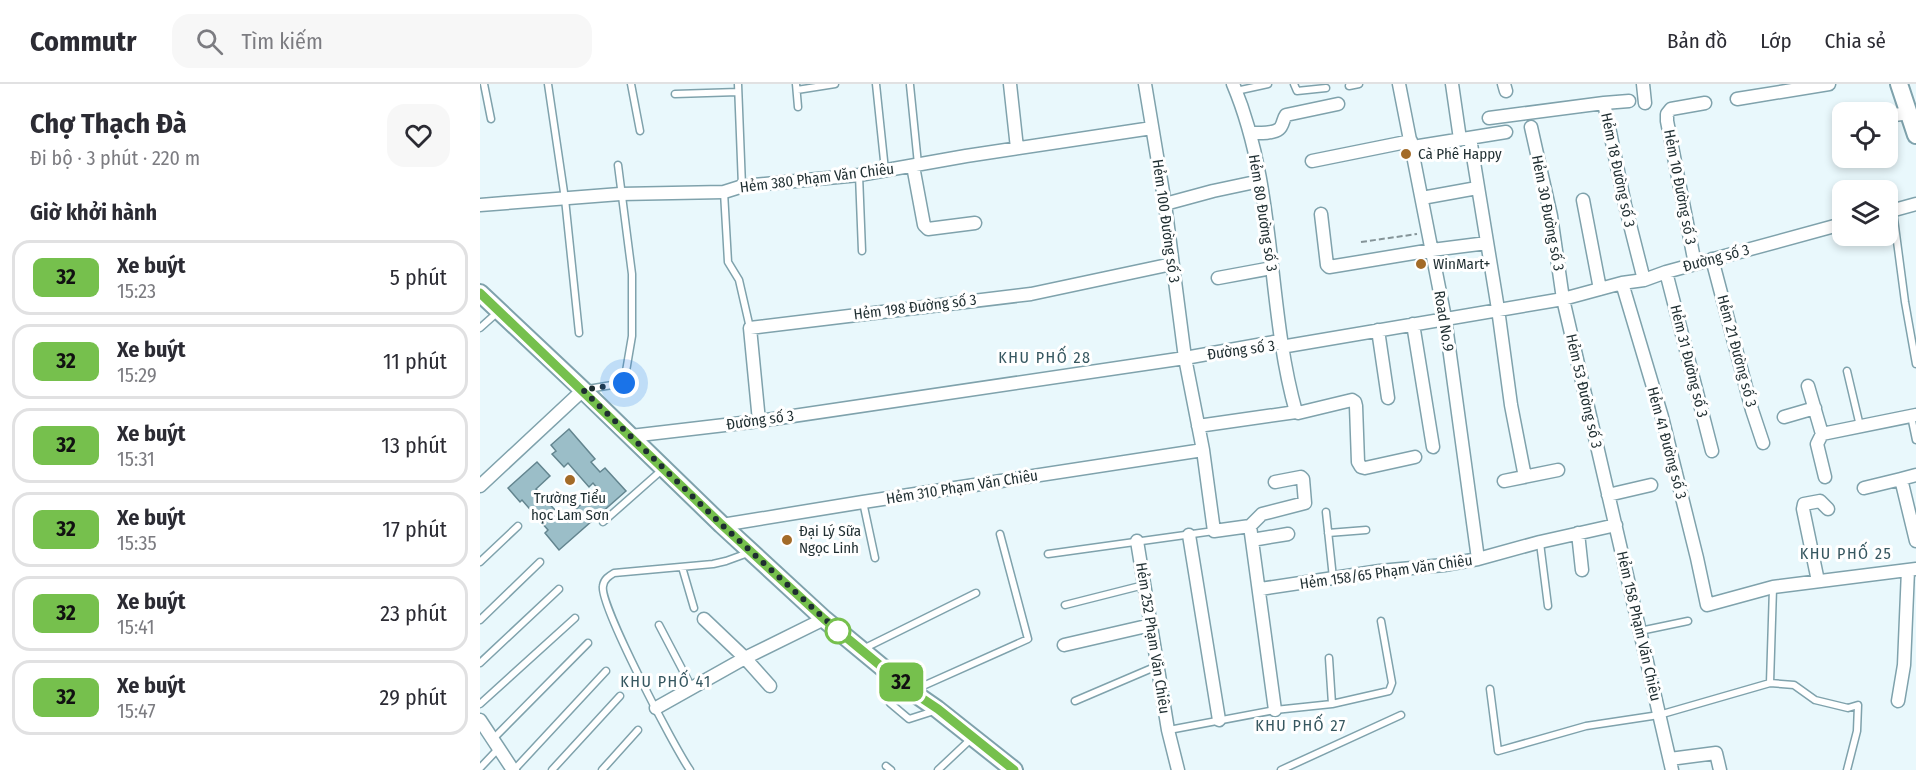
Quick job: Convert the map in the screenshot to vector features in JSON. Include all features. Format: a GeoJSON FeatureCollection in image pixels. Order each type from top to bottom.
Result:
{"type":"FeatureCollection","features":[{"type":"Feature","properties":{"kind":"main road"},"geometry":{"type":"LineString","coordinates":[[1899,84],[1916,135]]}},
{"type":"Feature","properties":{"kind":"main road"},"geometry":{"type":"LineString","coordinates":[[480,292],[663,469],[824,619],[911,691],[938,709],[1014,770]]}},
{"type":"Feature","properties":{"kind":"street"},"geometry":{"type":"LineString","coordinates":[[1010,84],[1017,148]]}},
{"type":"Feature","properties":{"kind":"street","name":"Hẻm 100 Đường số 3"},"geometry":{"type":"LineString","coordinates":[[1145,84],[1165,204],[1185,358]]}},
{"type":"Feature","properties":{"kind":"street","name":"Road No.9"},"geometry":{"type":"LineString","coordinates":[[1399,84],[1445,318],[1478,559]]}},
{"type":"Feature","properties":{"kind":"street"},"geometry":{"type":"LineString","coordinates":[[1452,84],[1477,188],[1525,477]]}},
{"type":"Feature","properties":{"kind":"street"},"geometry":{"type":"LineString","coordinates":[[1643,84],[1645,103]]}},
{"type":"Feature","properties":{"kind":"street"},"geometry":{"type":"LineString","coordinates":[[1737,99],[1822,85]]}},
{"type":"Feature","properties":{"kind":"street","name":"Hẻm 80 Đường số 3"},"geometry":{"type":"LineString","coordinates":[[1234,88],[1250,133],[1260,181],[1282,345],[1296,412]]}},
{"type":"Feature","properties":{"kind":"street"},"geometry":{"type":"LineString","coordinates":[[1604,103],[1629,101]]}},
{"type":"Feature","properties":{"kind":"street","name":"Hẻm 18 Đường số 3"},"geometry":{"type":"LineString","coordinates":[[1489,118],[1604,103],[1625,205],[1644,280]]}},
{"type":"Feature","properties":{"kind":"street","name":"Hẻm 10 Đường số 3"},"geometry":{"type":"LineString","coordinates":[[1695,264],[1666,121],[1671,109],[1705,103]]}},
{"type":"Feature","properties":{"kind":"street"},"geometry":{"type":"LineString","coordinates":[[1250,133],[1276,130],[1282,125],[1286,116],[1338,104]]}},
{"type":"Feature","properties":{"kind":"street"},"geometry":{"type":"LineString","coordinates":[[1898,114],[1909,113]]}},
{"type":"Feature","properties":{"kind":"street","name":"Hẻm 30 Đường số 3"},"geometry":{"type":"LineString","coordinates":[[1531,127],[1551,216],[1563,299]]}},
{"type":"Feature","properties":{"kind":"street","name":"Hẻm 380 Phạm Văn Chiêu"},"geometry":{"type":"LineString","coordinates":[[480,205],[620,194],[724,192],[742,186],[859,175],[1152,128]]}},
{"type":"Feature","properties":{"kind":"street"},"geometry":{"type":"LineString","coordinates":[[1312,160],[1506,132]]}},
{"type":"Feature","properties":{"kind":"street"},"geometry":{"type":"LineString","coordinates":[[916,165],[924,225],[928,229],[975,223]]}},
{"type":"Feature","properties":{"kind":"street"},"geometry":{"type":"LineString","coordinates":[[1165,204],[1260,181]]}},
{"type":"Feature","properties":{"kind":"street"},"geometry":{"type":"LineString","coordinates":[[1422,198],[1477,188]]}},
{"type":"Feature","properties":{"kind":"street"},"geometry":{"type":"LineString","coordinates":[[1583,200],[1600,289]]}},
{"type":"Feature","properties":{"kind":"street"},"geometry":{"type":"LineString","coordinates":[[1898,210],[1916,204]]}},
{"type":"Feature","properties":{"kind":"street"},"geometry":{"type":"LineString","coordinates":[[1321,214],[1329,267],[1487,243]]}},
{"type":"Feature","properties":{"kind":"street","name":"Đường số 3"},"geometry":{"type":"LineString","coordinates":[[631,436],[759,421],[1185,358],[1274,342],[1287,346],[1563,299],[1622,283],[1644,280],[1832,227]]}},
{"type":"Feature","properties":{"kind":"street","name":"Hẻm 21 Đường số 3"},"geometry":{"type":"LineString","coordinates":[[1712,260],[1752,410],[1764,443]]}},
{"type":"Feature","properties":{"kind":"street","name":"Hẻm 198 Đường số 3"},"geometry":{"type":"LineString","coordinates":[[750,328],[1031,294],[1172,264]]}},
{"type":"Feature","properties":{"kind":"street"},"geometry":{"type":"LineString","coordinates":[[1218,278],[1272,268]]}},
{"type":"Feature","properties":{"kind":"street","name":"Hẻm 31 Đường số 3"},"geometry":{"type":"LineString","coordinates":[[1666,272],[1712,451]]}},
{"type":"Feature","properties":{"kind":"street","name":"Hẻm 41 Đường số 3"},"geometry":{"type":"LineString","coordinates":[[1622,283],[1662,417],[1707,605],[1773,587]]}},
{"type":"Feature","properties":{"kind":"street","name":"Hẻm 53 Đường số 3"},"geometry":{"type":"LineString","coordinates":[[1563,299],[1607,489]]}},
{"type":"Feature","properties":{"kind":"street"},"geometry":{"type":"LineString","coordinates":[[1413,324],[1433,447]]}},
{"type":"Feature","properties":{"kind":"street"},"geometry":{"type":"LineString","coordinates":[[750,328],[759,421]]}},
{"type":"Feature","properties":{"kind":"street"},"geometry":{"type":"LineString","coordinates":[[1378,330],[1388,398]]}},
{"type":"Feature","properties":{"kind":"street"},"geometry":{"type":"LineString","coordinates":[[1185,358],[1203,450],[1214,531],[1250,525],[1262,514],[1305,503],[1301,477],[1275,482]]}},
{"type":"Feature","properties":{"kind":"street"},"geometry":{"type":"LineString","coordinates":[[1808,386],[1822,434],[1816,444],[1825,477]]}},
{"type":"Feature","properties":{"kind":"street"},"geometry":{"type":"LineString","coordinates":[[480,486],[583,390]]}},
{"type":"Feature","properties":{"kind":"street"},"geometry":{"type":"LineString","coordinates":[[1198,426],[1299,413],[1352,400],[1356,406],[1358,462],[1361,467],[1415,457]]}},
{"type":"Feature","properties":{"kind":"street"},"geometry":{"type":"LineString","coordinates":[[1784,417],[1815,408]]}},
{"type":"Feature","properties":{"kind":"street"},"geometry":{"type":"LineString","coordinates":[[1822,434],[1913,415]]}},
{"type":"Feature","properties":{"kind":"street","name":"Hẻm 310 Phạm Văn Chiêu"},"geometry":{"type":"LineString","coordinates":[[722,525],[1203,450]]}},
{"type":"Feature","properties":{"kind":"street"},"geometry":{"type":"LineString","coordinates":[[1504,482],[1558,470]]}},
{"type":"Feature","properties":{"kind":"street"},"geometry":{"type":"LineString","coordinates":[[1864,488],[1916,475]]}},
{"type":"Feature","properties":{"kind":"street"},"geometry":{"type":"LineString","coordinates":[[1901,478],[1913,513],[1916,541]]}},
{"type":"Feature","properties":{"kind":"street"},"geometry":{"type":"LineString","coordinates":[[1607,489],[1651,485]]}},
{"type":"Feature","properties":{"kind":"street","name":"Hẻm 158 Phạm Văn Chiêu"},"geometry":{"type":"LineString","coordinates":[[1607,489],[1671,764]]}},
{"type":"Feature","properties":{"kind":"street"},"geometry":{"type":"LineString","coordinates":[[1818,581],[1803,509],[1804,504],[1820,501],[1828,509]]}},
{"type":"Feature","properties":{"kind":"street"},"geometry":{"type":"LineString","coordinates":[[1250,525],[1275,710]]}},
{"type":"Feature","properties":{"kind":"street","name":"Hẻm 158/65 Phạm Văn Chiêu"},"geometry":{"type":"LineString","coordinates":[[1260,589],[1478,559],[1616,525]]}},
{"type":"Feature","properties":{"kind":"street"},"geometry":{"type":"LineString","coordinates":[[1578,533],[1582,570]]}},
{"type":"Feature","properties":{"kind":"street"},"geometry":{"type":"LineString","coordinates":[[1252,540],[1288,534]]}},
{"type":"Feature","properties":{"kind":"street"},"geometry":{"type":"LineString","coordinates":[[1189,535],[1219,720]]}},
{"type":"Feature","properties":{"kind":"street","name":"Hẻm 252 Phạm Văn Chiêu"},"geometry":{"type":"LineString","coordinates":[[1137,541],[1168,730],[1178,770]]}},
{"type":"Feature","properties":{"kind":"street"},"geometry":{"type":"LineString","coordinates":[[1773,587],[1912,570],[1899,701]]}},
{"type":"Feature","properties":{"kind":"street"},"geometry":{"type":"LineString","coordinates":[[704,619],[745,658],[770,686]]}},
{"type":"Feature","properties":{"kind":"street"},"geometry":{"type":"LineString","coordinates":[[656,708],[745,658],[824,619]]}},
{"type":"Feature","properties":{"kind":"street"},"geometry":{"type":"LineString","coordinates":[[1064,645],[1150,625]]}},
{"type":"Feature","properties":{"kind":"street"},"geometry":{"type":"LineString","coordinates":[[480,720],[513,770]]}},
{"type":"Feature","properties":{"kind":"street"},"geometry":{"type":"LineString","coordinates":[[1671,764],[1716,753],[1720,770]]}},
{"type":"Feature","properties":{"kind":"lane"},"geometry":{"type":"LineString","coordinates":[[548,84],[565,199],[579,333]]}},
{"type":"Feature","properties":{"kind":"lane"},"geometry":{"type":"LineString","coordinates":[[631,84],[640,131]]}},
{"type":"Feature","properties":{"kind":"lane"},"geometry":{"type":"LineString","coordinates":[[738,84],[742,186]]}},
{"type":"Feature","properties":{"kind":"lane"},"geometry":{"type":"LineString","coordinates":[[798,107],[796,87],[835,84]]}},
{"type":"Feature","properties":{"kind":"lane"},"geometry":{"type":"LineString","coordinates":[[876,84],[885,171]]}},
{"type":"Feature","properties":{"kind":"lane"},"geometry":{"type":"LineString","coordinates":[[1234,88],[1268,84]]}},
{"type":"Feature","properties":{"kind":"lane"},"geometry":{"type":"LineString","coordinates":[[1294,84],[1297,91],[1326,88]]}},
{"type":"Feature","properties":{"kind":"lane"},"geometry":{"type":"LineString","coordinates":[[1349,86],[1359,84]]}},
{"type":"Feature","properties":{"kind":"lane"},"geometry":{"type":"LineString","coordinates":[[483,85],[491,119]]}},
{"type":"Feature","properties":{"kind":"lane"},"geometry":{"type":"LineString","coordinates":[[910,85],[916,165]]}},
{"type":"Feature","properties":{"kind":"lane"},"geometry":{"type":"LineString","coordinates":[[675,94],[738,92]]}},
{"type":"Feature","properties":{"kind":"lane"},"geometry":{"type":"LineString","coordinates":[[583,390],[624,383],[632,336],[632,274],[618,165]]}},
{"type":"Feature","properties":{"kind":"lane"},"geometry":{"type":"LineString","coordinates":[[859,175],[862,251]]}},
{"type":"Feature","properties":{"kind":"lane"},"geometry":{"type":"LineString","coordinates":[[724,192],[728,262],[739,280],[750,328]]}},
{"type":"Feature","properties":{"kind":"lane"},"geometry":{"type":"LineString","coordinates":[[1896,246],[1916,364]]}},
{"type":"Feature","properties":{"kind":"lane"},"geometry":{"type":"LineString","coordinates":[[480,328],[499,310]]}},
{"type":"Feature","properties":{"kind":"lane"},"geometry":{"type":"LineString","coordinates":[[1847,370],[1860,426]]}},
{"type":"Feature","properties":{"kind":"lane"},"geometry":{"type":"LineString","coordinates":[[1913,415],[1916,440]]}},
{"type":"Feature","properties":{"kind":"lane"},"geometry":{"type":"LineString","coordinates":[[603,522],[663,469]]}},
{"type":"Feature","properties":{"kind":"lane"},"geometry":{"type":"LineString","coordinates":[[863,502],[875,558]]}},
{"type":"Feature","properties":{"kind":"lane"},"geometry":{"type":"LineString","coordinates":[[1326,512],[1333,579]]}},
{"type":"Feature","properties":{"kind":"lane"},"geometry":{"type":"LineString","coordinates":[[480,562],[518,526]]}},
{"type":"Feature","properties":{"kind":"lane"},"geometry":{"type":"LineString","coordinates":[[1328,533],[1366,530]]}},
{"type":"Feature","properties":{"kind":"lane","name":"Hẻm 252 Phạm Văn Chiêu"},"geometry":{"type":"LineString","coordinates":[[1137,541],[1214,531]]}},
{"type":"Feature","properties":{"kind":"lane"},"geometry":{"type":"LineString","coordinates":[[911,691],[1028,639],[1000,534]]}},
{"type":"Feature","properties":{"kind":"lane"},"geometry":{"type":"LineString","coordinates":[[1048,554],[1137,541]]}},
{"type":"Feature","properties":{"kind":"lane"},"geometry":{"type":"LineString","coordinates":[[1540,542],[1548,606]]}},
{"type":"Feature","properties":{"kind":"lane"},"geometry":{"type":"LineString","coordinates":[[690,770],[617,630],[602,588],[606,579],[614,573],[726,561],[752,551]]}},
{"type":"Feature","properties":{"kind":"lane"},"geometry":{"type":"LineString","coordinates":[[480,620],[540,562]]}},
{"type":"Feature","properties":{"kind":"lane"},"geometry":{"type":"LineString","coordinates":[[682,567],[694,608]]}},
{"type":"Feature","properties":{"kind":"lane"},"geometry":{"type":"LineString","coordinates":[[1065,605],[1144,585]]}},
{"type":"Feature","properties":{"kind":"lane"},"geometry":{"type":"LineString","coordinates":[[1770,683],[1773,587]]}},
{"type":"Feature","properties":{"kind":"lane"},"geometry":{"type":"LineString","coordinates":[[480,663],[559,589]]}},
{"type":"Feature","properties":{"kind":"lane"},"geometry":{"type":"LineString","coordinates":[[862,650],[976,593]]}},
{"type":"Feature","properties":{"kind":"lane"},"geometry":{"type":"LineString","coordinates":[[480,704],[575,618]]}},
{"type":"Feature","properties":{"kind":"lane"},"geometry":{"type":"LineString","coordinates":[[1168,730],[1275,710],[1332,705],[1389,691],[1392,683],[1382,621]]}},
{"type":"Feature","properties":{"kind":"lane"},"geometry":{"type":"LineString","coordinates":[[1640,631],[1688,621]]}},
{"type":"Feature","properties":{"kind":"lane"},"geometry":{"type":"LineString","coordinates":[[659,625],[693,688]]}},
{"type":"Feature","properties":{"kind":"lane"},"geometry":{"type":"LineString","coordinates":[[480,768],[496,744],[588,643]]}},
{"type":"Feature","properties":{"kind":"lane"},"geometry":{"type":"LineString","coordinates":[[1329,658],[1332,705]]}},
{"type":"Feature","properties":{"kind":"lane"},"geometry":{"type":"LineString","coordinates":[[1075,701],[1157,666]]}},
{"type":"Feature","properties":{"kind":"lane"},"geometry":{"type":"LineString","coordinates":[[513,770],[606,671]]}},
{"type":"Feature","properties":{"kind":"lane"},"geometry":{"type":"LineString","coordinates":[[896,678],[890,703],[909,719],[938,709]]}},
{"type":"Feature","properties":{"kind":"lane"},"geometry":{"type":"LineString","coordinates":[[1490,689],[1498,751],[1586,726],[1659,715],[1770,683],[1794,685],[1815,700],[1848,708],[1858,705],[1857,731],[1847,770]]}},
{"type":"Feature","properties":{"kind":"lane"},"geometry":{"type":"LineString","coordinates":[[552,770],[620,696]]}},
{"type":"Feature","properties":{"kind":"lane"},"geometry":{"type":"LineString","coordinates":[[1281,770],[1401,715]]}},
{"type":"Feature","properties":{"kind":"lane"},"geometry":{"type":"LineString","coordinates":[[602,770],[638,730]]}},
{"type":"Feature","properties":{"kind":"lane"},"geometry":{"type":"LineString","coordinates":[[938,770],[972,737]]}},
{"type":"Feature","properties":{"kind":"path"},"geometry":{"type":"LineString","coordinates":[[1361,242],[1429,232]]}},
{"type":"Feature","properties":{"kind":"building"},"geometry":{"type":"Polygon","coordinates":[[[569,429],[595,459],[591,462],[600,472],[605,468],[626,491],[559,550],[545,533],[548,530],[522,500],[520,502],[508,488],[537,462],[550,476],[536,489],[564,520],[598,489],[593,483],[589,487],[568,463],[564,467],[552,454],[556,451],[551,445],[569,429]]]}},
{"type":"Feature","properties":{"kind":"bus line","name":"32"},"geometry":{"type":"LineString","coordinates":[[480,293],[722,525],[824,619],[911,691],[938,709],[1014,770]]}},
{"type":"Feature","properties":{"kind":"place","name":"Cà Phê Happy"},"geometry":{"type":"Point","coordinates":[1406,154]}},
{"type":"Feature","properties":{"kind":"place","name":"WinMart+"},"geometry":{"type":"Point","coordinates":[1421,264]}},
{"type":"Feature","properties":{"kind":"place","name":"Trường Tiểu học Lam Sơn"},"geometry":{"type":"Point","coordinates":[570,480]}},
{"type":"Feature","properties":{"kind":"place","name":"Đại Lý Sữa Ngọc Linh"},"geometry":{"type":"Point","coordinates":[787,540]}},
{"type":"Feature","properties":{"kind":"district","name":"KHU PHỐ 28"},"geometry":{"type":"Point","coordinates":[1045,357]}},
{"type":"Feature","properties":{"kind":"district","name":"KHU PHỐ 25"},"geometry":{"type":"Point","coordinates":[1846,553]}},
{"type":"Feature","properties":{"kind":"district","name":"KHU PHỐ 41"},"geometry":{"type":"Point","coordinates":[666,681]}},
{"type":"Feature","properties":{"kind":"district","name":"KHU PHỐ 27"},"geometry":{"type":"Point","coordinates":[1301,725]}},
{"type":"Feature","properties":{"kind":"route"},"geometry":{"type":"LineString","coordinates":[[624,383],[583,390],[722,525],[838,631]]}}]}
